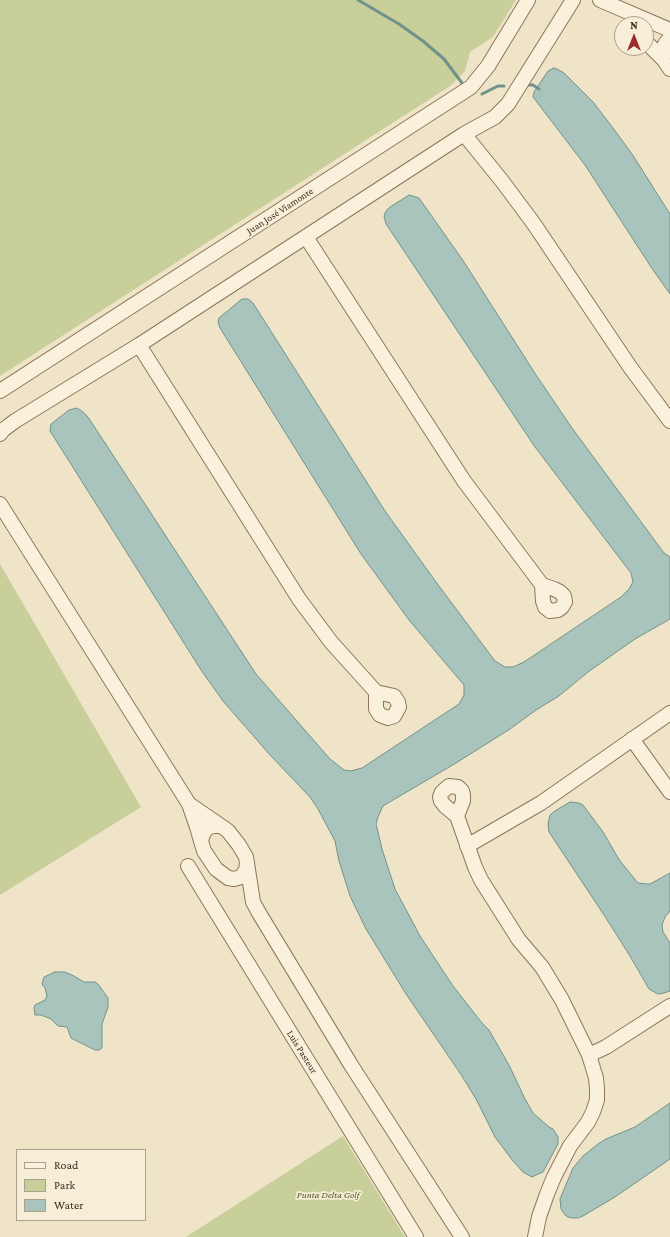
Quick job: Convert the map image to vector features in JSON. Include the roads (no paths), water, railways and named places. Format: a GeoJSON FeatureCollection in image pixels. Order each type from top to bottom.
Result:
{"type":"FeatureCollection","features":[{"type":"Feature","properties":{"kind":"street","name":"Juan José Viamonte"},"geometry":{"type":"LineString","coordinates":[[0,391],[471,87],[488,66],[528,0]]}},
{"type":"Feature","properties":{"kind":"street"},"geometry":{"type":"LineString","coordinates":[[0,434],[15,421],[139,345],[464,134],[495,117],[508,104],[574,0]]}},
{"type":"Feature","properties":{"kind":"street"},"geometry":{"type":"LineString","coordinates":[[605,2],[620,16]]}},
{"type":"Feature","properties":{"kind":"street"},"geometry":{"type":"LineString","coordinates":[[605,2],[670,30]]}},
{"type":"Feature","properties":{"kind":"street"},"geometry":{"type":"LineString","coordinates":[[668,67],[663,49],[670,38]]}},
{"type":"Feature","properties":{"kind":"street"},"geometry":{"type":"LineString","coordinates":[[654,51],[668,67]]}},
{"type":"Feature","properties":{"kind":"street"},"geometry":{"type":"LineString","coordinates":[[464,134],[534,224],[630,367],[670,421]]}},
{"type":"Feature","properties":{"kind":"street"},"geometry":{"type":"LineString","coordinates":[[306,237],[444,452],[542,585]]}},
{"type":"Feature","properties":{"kind":"street"},"geometry":{"type":"LineString","coordinates":[[139,345],[299,599],[331,642],[376,692]]}},
{"type":"Feature","properties":{"kind":"street"},"geometry":{"type":"LineString","coordinates":[[0,504],[189,804],[204,851],[216,869],[245,893],[253,902],[347,1059],[462,1237]]}},
{"type":"Feature","properties":{"kind":"street"},"geometry":{"type":"LineString","coordinates":[[467,846],[541,803],[670,713]]}},
{"type":"Feature","properties":{"kind":"street"},"geometry":{"type":"LineString","coordinates":[[632,739],[670,792]]}},
{"type":"Feature","properties":{"kind":"street"},"geometry":{"type":"LineString","coordinates":[[189,804],[221,826],[239,845],[246,857],[253,902]]}},
{"type":"Feature","properties":{"kind":"street"},"geometry":{"type":"LineString","coordinates":[[457,816],[481,880],[519,940],[542,967],[552,982],[577,1027],[594,1069],[597,1100],[593,1112],[588,1122],[570,1146],[554,1177],[539,1217],[535,1237]]}},
{"type":"Feature","properties":{"kind":"street"},"geometry":{"type":"LineString","coordinates":[[201,841],[207,828],[221,826]]}},
{"type":"Feature","properties":{"kind":"street"},"geometry":{"type":"LineString","coordinates":[[228,878],[234,879],[241,877],[246,870],[247,863]]}},
{"type":"Feature","properties":{"kind":"street","name":"Luis Pasteur"},"geometry":{"type":"LineString","coordinates":[[188,866],[416,1237]]}},
{"type":"Feature","properties":{"kind":"street"},"geometry":{"type":"LineString","coordinates":[[589,1055],[606,1047],[670,1006]]}},
{"type":"Feature","properties":{"kind":"water"},"geometry":{"type":"Polygon","coordinates":[[[554,68],[564,73],[593,102],[632,154],[670,214],[670,294],[585,165],[533,97],[534,92],[548,71],[554,68]]]}},
{"type":"Feature","properties":{"kind":"water"},"geometry":{"type":"Polygon","coordinates":[[[409,195],[419,198],[464,262],[536,375],[572,428],[664,553],[670,557],[670,619],[635,639],[588,672],[559,696],[536,710],[510,729],[383,806],[376,824],[382,849],[395,889],[420,936],[453,986],[489,1030],[510,1067],[533,1113],[553,1129],[558,1137],[558,1144],[543,1172],[532,1177],[523,1172],[495,1137],[476,1099],[460,1073],[406,994],[366,929],[350,896],[339,861],[335,841],[318,809],[310,797],[270,755],[223,701],[201,670],[50,431],[51,424],[69,410],[77,408],[88,417],[256,674],[330,759],[344,770],[351,771],[362,768],[459,704],[464,695],[464,685],[409,620],[361,554],[220,328],[218,322],[219,318],[242,299],[248,299],[253,303],[385,511],[495,661],[505,667],[513,667],[524,662],[621,597],[629,589],[633,582],[631,573],[535,447],[386,224],[384,216],[386,211],[409,195]]]}},
{"type":"Feature","properties":{"kind":"water"},"geometry":{"type":"Polygon","coordinates":[[[570,802],[583,805],[603,832],[620,861],[638,883],[650,884],[670,873],[670,911],[665,917],[662,925],[663,932],[670,943],[670,991],[658,994],[649,989],[604,915],[549,832],[548,824],[550,815],[570,802]]]}},
{"type":"Feature","properties":{"kind":"water"},"geometry":{"type":"Polygon","coordinates":[[[55,972],[65,972],[84,982],[95,982],[108,998],[108,1007],[102,1024],[102,1048],[99,1050],[95,1050],[71,1038],[67,1027],[58,1026],[51,1019],[41,1015],[35,1015],[35,1005],[45,1000],[47,996],[45,988],[42,984],[44,977],[55,972]]]}},
{"type":"Feature","properties":{"kind":"water"},"geometry":{"type":"Polygon","coordinates":[[[670,1103],[670,1159],[615,1197],[583,1216],[572,1218],[565,1215],[561,1209],[560,1199],[573,1168],[583,1156],[606,1139],[635,1127],[670,1103]]]}},
{"type":"Feature","properties":{"kind":"waterway"},"geometry":{"type":"LineString","coordinates":[[358,0],[399,24],[423,41],[444,59],[462,83]]}},
{"type":"Feature","properties":{"kind":"waterway"},"geometry":{"type":"LineString","coordinates":[[526,85],[533,85],[539,89]]}},
{"type":"Feature","properties":{"kind":"waterway"},"geometry":{"type":"LineString","coordinates":[[482,94],[498,86],[504,86]]}},
{"type":"Feature","properties":{"kind":"park label","name":"Punta Delta Golf"},"geometry":{"type":"Point","coordinates":[328,1195]}}]}
